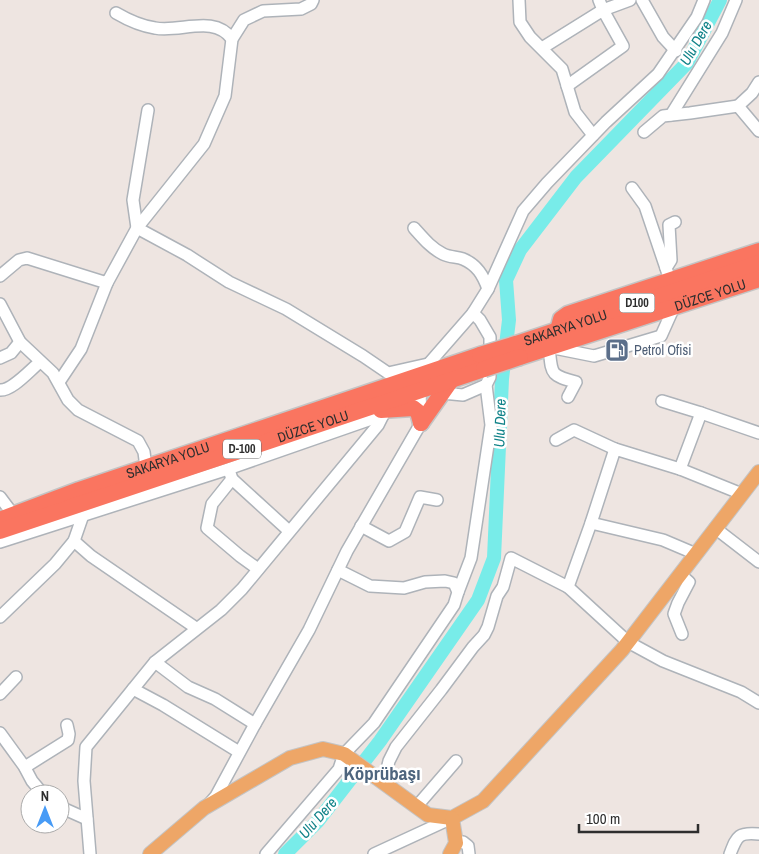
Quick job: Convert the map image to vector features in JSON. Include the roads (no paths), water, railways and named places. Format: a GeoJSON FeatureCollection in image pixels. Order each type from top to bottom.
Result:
{"type":"FeatureCollection","features":[{"type":"Feature","properties":{"kind":"highway"},"geometry":{"type":"LineString","coordinates":[[558,330],[561,319],[568,314],[668,274],[759,251]]}},
{"type":"Feature","properties":{"kind":"highway","name":"SAKARYA YOLU"},"geometry":{"type":"LineString","coordinates":[[518,350],[558,330],[759,263]]}},
{"type":"Feature","properties":{"kind":"highway","name":"DÜZCE YOLU"},"geometry":{"type":"LineString","coordinates":[[518,350],[549,347],[759,279]]}},
{"type":"Feature","properties":{"kind":"highway","name":"D100"},"geometry":{"type":"LineString","coordinates":[[482,362],[518,350]]}},
{"type":"Feature","properties":{"kind":"highway","name":"SAKARYA YOLU"},"geometry":{"type":"LineString","coordinates":[[3,513],[79,490],[422,376],[482,362]]}},
{"type":"Feature","properties":{"kind":"highway","name":"DÜZCE YOLU"},"geometry":{"type":"LineString","coordinates":[[0,531],[356,411],[388,408],[422,376],[452,379],[482,362]]}},
{"type":"Feature","properties":{"kind":"highway"},"geometry":{"type":"LineString","coordinates":[[421,423],[452,379]]}},
{"type":"Feature","properties":{"kind":"highway"},"geometry":{"type":"LineString","coordinates":[[388,408],[413,408],[418,412],[421,423]]}},
{"type":"Feature","properties":{"kind":"main road"},"geometry":{"type":"LineString","coordinates":[[150,854],[204,808],[290,758],[323,748],[344,754],[428,815],[452,818],[483,801],[628,642],[759,472]]}},
{"type":"Feature","properties":{"kind":"main road"},"geometry":{"type":"LineString","coordinates":[[452,818],[453,848]]}},
{"type":"Feature","properties":{"kind":"street"},"geometry":{"type":"LineString","coordinates":[[59,382],[81,349],[107,283],[137,228],[204,144],[225,96],[232,39],[244,20],[263,11],[301,9],[311,4],[313,0]]}},
{"type":"Feature","properties":{"kind":"street"},"geometry":{"type":"LineString","coordinates":[[520,0],[520,22],[530,37],[562,69],[575,112],[594,135]]}},
{"type":"Feature","properties":{"kind":"street"},"geometry":{"type":"LineString","coordinates":[[542,48],[601,5],[630,0]]}},
{"type":"Feature","properties":{"kind":"street"},"geometry":{"type":"LineString","coordinates":[[642,0],[663,37],[676,51]]}},
{"type":"Feature","properties":{"kind":"street"},"geometry":{"type":"LineString","coordinates":[[204,808],[216,796],[309,630],[362,526],[421,423],[422,376],[473,313],[488,289],[523,211],[547,183],[594,135],[658,74],[676,51],[697,17],[704,0]]}},
{"type":"Feature","properties":{"kind":"street"},"geometry":{"type":"LineString","coordinates":[[671,115],[722,33],[736,0]]}},
{"type":"Feature","properties":{"kind":"street"},"geometry":{"type":"LineString","coordinates":[[566,86],[623,46],[601,5]]}},
{"type":"Feature","properties":{"kind":"street"},"geometry":{"type":"LineString","coordinates":[[116,13],[130,21],[157,29],[216,26],[227,32],[232,39]]}},
{"type":"Feature","properties":{"kind":"street"},"geometry":{"type":"LineString","coordinates":[[644,132],[663,116],[738,106],[759,82]]}},
{"type":"Feature","properties":{"kind":"street"},"geometry":{"type":"LineString","coordinates":[[738,106],[759,131]]}},
{"type":"Feature","properties":{"kind":"street"},"geometry":{"type":"LineString","coordinates":[[137,228],[133,200],[148,110]]}},
{"type":"Feature","properties":{"kind":"street"},"geometry":{"type":"LineString","coordinates":[[632,188],[645,206],[668,274]]}},
{"type":"Feature","properties":{"kind":"street"},"geometry":{"type":"LineString","coordinates":[[668,274],[670,260],[669,225],[675,222]]}},
{"type":"Feature","properties":{"kind":"street"},"geometry":{"type":"LineString","coordinates":[[137,228],[187,255],[229,282],[286,309],[364,356],[388,373],[422,376]]}},
{"type":"Feature","properties":{"kind":"street"},"geometry":{"type":"LineString","coordinates":[[414,228],[428,244],[444,254],[463,260],[475,267],[483,276],[488,289]]}},
{"type":"Feature","properties":{"kind":"street"},"geometry":{"type":"LineString","coordinates":[[0,276],[19,260],[27,258],[107,283]]}},
{"type":"Feature","properties":{"kind":"street"},"geometry":{"type":"LineString","coordinates":[[0,304],[20,342],[53,374],[68,400],[78,410],[138,441],[144,452],[146,467]]}},
{"type":"Feature","properties":{"kind":"street"},"geometry":{"type":"LineString","coordinates":[[568,397],[576,382],[557,377],[552,371],[549,347],[594,356],[661,336],[674,307]]}},
{"type":"Feature","properties":{"kind":"street"},"geometry":{"type":"LineString","coordinates":[[266,854],[339,769],[344,754],[374,723],[454,605],[471,558],[491,425],[486,385],[490,377],[490,337],[480,320],[473,313]]}},
{"type":"Feature","properties":{"kind":"street"},"geometry":{"type":"LineString","coordinates":[[0,358],[11,353],[20,342]]}},
{"type":"Feature","properties":{"kind":"street"},"geometry":{"type":"LineString","coordinates":[[0,390],[4,391],[11,388],[40,362]]}},
{"type":"Feature","properties":{"kind":"street"},"geometry":{"type":"LineString","coordinates":[[442,393],[463,394],[486,385]]}},
{"type":"Feature","properties":{"kind":"street"},"geometry":{"type":"LineString","coordinates":[[662,401],[759,433]]}},
{"type":"Feature","properties":{"kind":"street"},"geometry":{"type":"LineString","coordinates":[[0,542],[83,515],[230,474],[388,408]]}},
{"type":"Feature","properties":{"kind":"street"},"geometry":{"type":"LineString","coordinates":[[90,854],[84,781],[86,747],[155,662],[221,610],[242,589],[378,425],[388,408]]}},
{"type":"Feature","properties":{"kind":"street"},"geometry":{"type":"LineString","coordinates":[[680,470],[701,413]]}},
{"type":"Feature","properties":{"kind":"street"},"geometry":{"type":"LineString","coordinates":[[556,440],[574,430],[615,449],[680,470],[742,494]]}},
{"type":"Feature","properties":{"kind":"street"},"geometry":{"type":"LineString","coordinates":[[568,588],[615,449]]}},
{"type":"Feature","properties":{"kind":"street"},"geometry":{"type":"LineString","coordinates":[[230,474],[289,531]]}},
{"type":"Feature","properties":{"kind":"street"},"geometry":{"type":"LineString","coordinates":[[230,474],[212,504],[207,528],[240,556],[258,568]]}},
{"type":"Feature","properties":{"kind":"street"},"geometry":{"type":"LineString","coordinates":[[362,526],[389,541],[405,532],[420,497],[437,500]]}},
{"type":"Feature","properties":{"kind":"street"},"geometry":{"type":"LineString","coordinates":[[0,498],[3,513]]}},
{"type":"Feature","properties":{"kind":"street"},"geometry":{"type":"LineString","coordinates":[[0,616],[55,564],[74,541],[83,515]]}},
{"type":"Feature","properties":{"kind":"street"},"geometry":{"type":"LineString","coordinates":[[591,524],[663,540],[696,554]]}},
{"type":"Feature","properties":{"kind":"street"},"geometry":{"type":"LineString","coordinates":[[716,528],[759,562]]}},
{"type":"Feature","properties":{"kind":"street"},"geometry":{"type":"LineString","coordinates":[[74,541],[91,556],[196,628]]}},
{"type":"Feature","properties":{"kind":"street"},"geometry":{"type":"LineString","coordinates":[[380,779],[396,747],[484,635],[497,596],[503,587],[511,558],[568,588],[628,642],[663,661],[757,697]]}},
{"type":"Feature","properties":{"kind":"street"},"geometry":{"type":"LineString","coordinates":[[338,570],[370,586],[404,588],[426,582],[445,581],[454,583],[458,592]]}},
{"type":"Feature","properties":{"kind":"street"},"geometry":{"type":"LineString","coordinates":[[680,574],[689,582],[674,614],[682,634]]}},
{"type":"Feature","properties":{"kind":"street"},"geometry":{"type":"LineString","coordinates":[[155,662],[188,687],[215,699],[255,724]]}},
{"type":"Feature","properties":{"kind":"street"},"geometry":{"type":"LineString","coordinates":[[0,694],[16,677]]}},
{"type":"Feature","properties":{"kind":"street"},"geometry":{"type":"LineString","coordinates":[[133,689],[163,705],[239,752]]}},
{"type":"Feature","properties":{"kind":"street"},"geometry":{"type":"LineString","coordinates":[[67,725],[69,738]]}},
{"type":"Feature","properties":{"kind":"street"},"geometry":{"type":"LineString","coordinates":[[0,733],[35,784]]}},
{"type":"Feature","properties":{"kind":"street"},"geometry":{"type":"LineString","coordinates":[[69,738],[86,747]]}},
{"type":"Feature","properties":{"kind":"street"},"geometry":{"type":"LineString","coordinates":[[25,768],[69,738]]}},
{"type":"Feature","properties":{"kind":"street"},"geometry":{"type":"LineString","coordinates":[[416,806],[456,761]]}},
{"type":"Feature","properties":{"kind":"street"},"geometry":{"type":"LineString","coordinates":[[70,811],[87,819]]}},
{"type":"Feature","properties":{"kind":"street"},"geometry":{"type":"LineString","coordinates":[[374,854],[452,818]]}},
{"type":"Feature","properties":{"kind":"street"},"geometry":{"type":"LineString","coordinates":[[730,854],[736,838],[745,832],[759,834]]}},
{"type":"Feature","properties":{"kind":"street"},"geometry":{"type":"LineString","coordinates":[[453,848],[462,842],[468,846],[469,854]]}},
{"type":"Feature","properties":{"kind":"waterway","name":"Ulu Dere"},"geometry":{"type":"LineString","coordinates":[[285,854],[318,821],[380,741],[478,600],[494,558],[502,379],[509,320],[506,280],[520,250],[576,177],[687,63],[720,0]]}},
{"type":"Feature","properties":{"kind":"place","name":"Petrol Ofisi"},"geometry":{"type":"Point","coordinates":[617,350]}},
{"type":"Feature","properties":{"kind":"district","name":"Köprübaşı"},"geometry":{"type":"Point","coordinates":[382,773]}}]}
